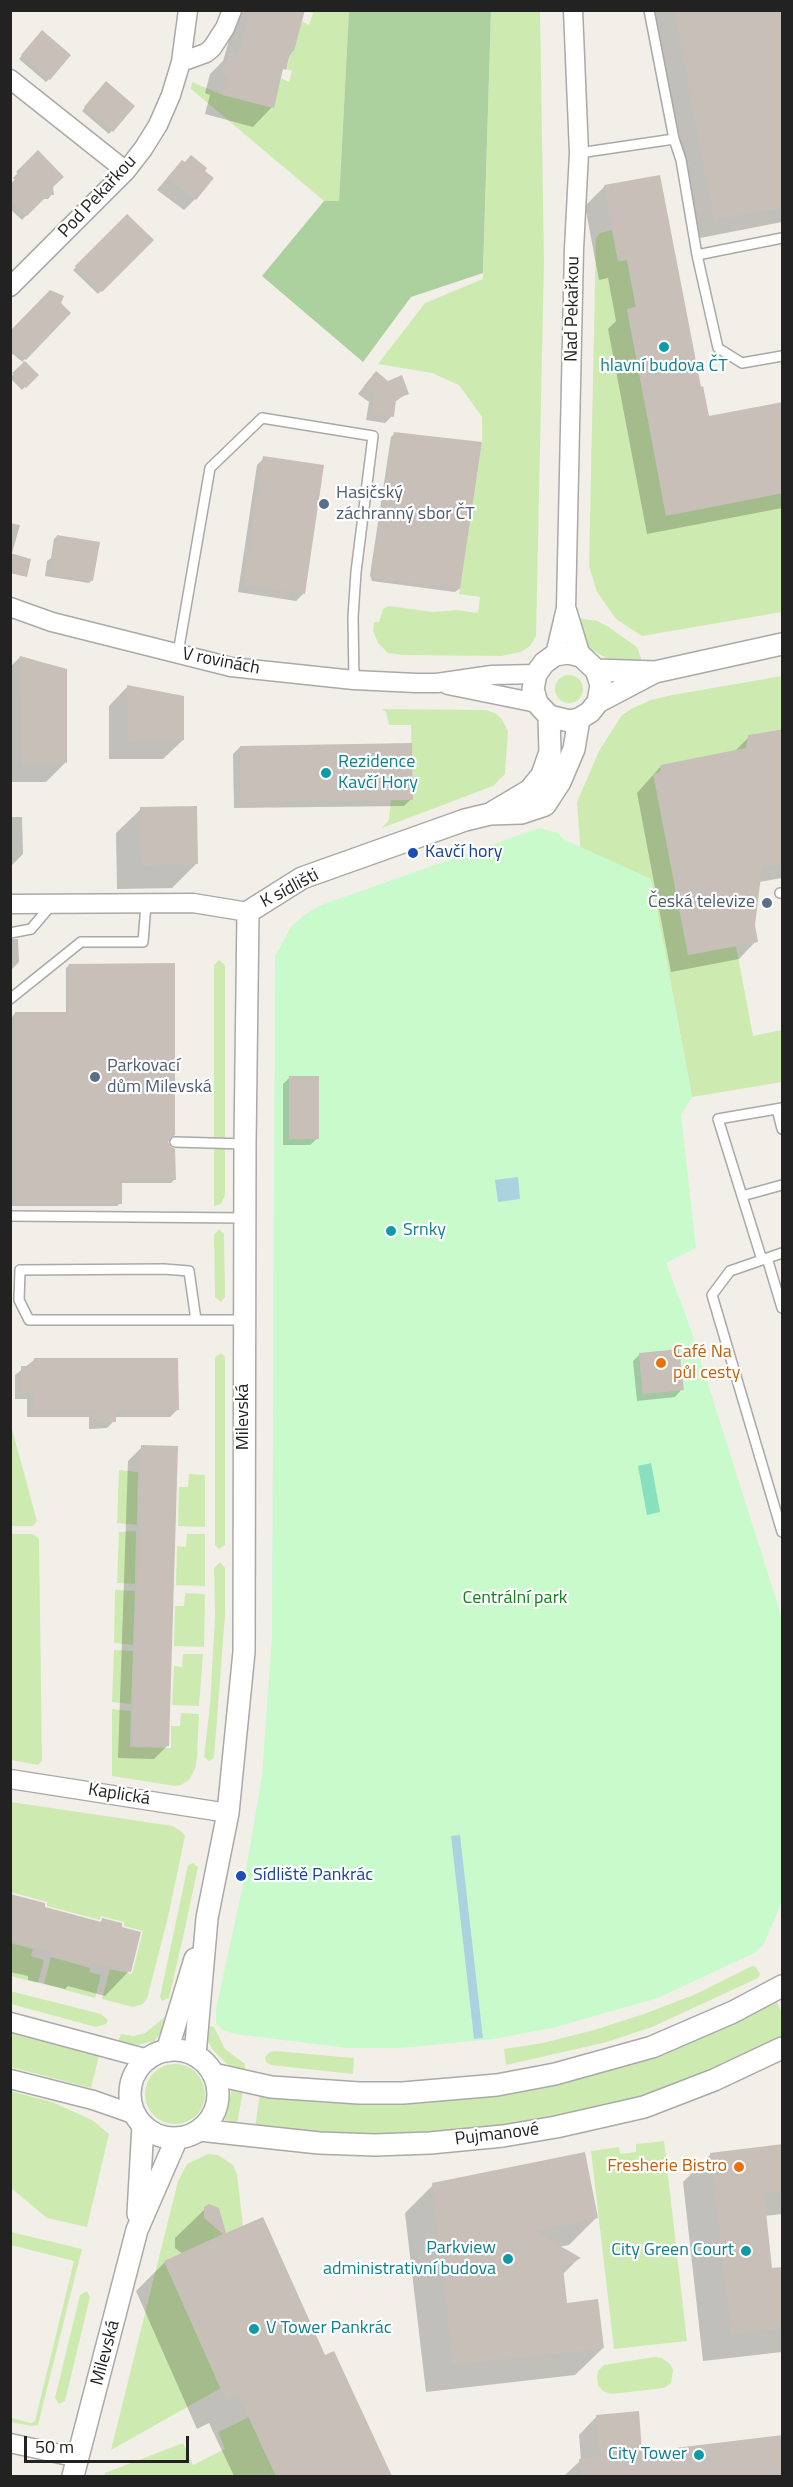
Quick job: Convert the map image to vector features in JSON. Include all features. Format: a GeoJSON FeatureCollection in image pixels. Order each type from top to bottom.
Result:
{"type":"FeatureCollection","features":[{"type":"Feature","properties":{"kind":"street","name":"Pod Pekařkou"},"geometry":{"type":"LineString","coordinates":[[10,287],[126,171],[158,125],[171,95],[181,62],[188,10]]}},
{"type":"Feature","properties":{"kind":"street"},"geometry":{"type":"LineString","coordinates":[[181,62],[206,53],[212,48],[225,28],[232,10]]}},
{"type":"Feature","properties":{"kind":"street","name":"Nad Pekařkou"},"geometry":{"type":"LineString","coordinates":[[555,656],[566,608],[574,249],[579,153],[573,10]]}},
{"type":"Feature","properties":{"kind":"street"},"geometry":{"type":"LineString","coordinates":[[10,79],[126,171]]}},
{"type":"Feature","properties":{"kind":"street","name":"V rovinách"},"geometry":{"type":"LineString","coordinates":[[10,607],[52,622],[231,667],[354,680],[437,683],[492,675],[536,674]]}},
{"type":"Feature","properties":{"kind":"street","name":"Nad Pekařkou"},"geometry":{"type":"LineString","coordinates":[[566,608],[588,663]]}},
{"type":"Feature","properties":{"kind":"street"},"geometry":{"type":"LineString","coordinates":[[655,672],[588,663],[568,653],[555,656],[544,663],[536,674],[533,689],[543,710],[568,721],[579,719],[590,712],[598,702],[655,672],[783,644]]}},
{"type":"Feature","properties":{"kind":"street"},"geometry":{"type":"LineString","coordinates":[[588,663],[601,686],[598,702]]}},
{"type":"Feature","properties":{"kind":"street","name":"V rovinách"},"geometry":{"type":"LineString","coordinates":[[437,683],[543,710]]}},
{"type":"Feature","properties":{"kind":"street","name":"K sídlišti"},"geometry":{"type":"LineString","coordinates":[[490,814],[530,790],[542,775],[550,752],[543,710]]}},
{"type":"Feature","properties":{"kind":"street","name":"K sídlišti"},"geometry":{"type":"LineString","coordinates":[[10,904],[193,903],[248,912],[302,878],[465,820],[490,814],[521,813],[544,805],[560,782],[574,749],[579,719]]}},
{"type":"Feature","properties":{"kind":"street","name":"Milevská"},"geometry":{"type":"LineString","coordinates":[[195,2055],[207,1918],[228,1813],[244,1652],[248,912]]}},
{"type":"Feature","properties":{"kind":"street","name":"Kaplická"},"geometry":{"type":"LineString","coordinates":[[10,1779],[228,1813]]}},
{"type":"Feature","properties":{"kind":"street","name":"Milevská"},"geometry":{"type":"LineString","coordinates":[[137,2230],[139,2120],[131,2091],[134,2078],[158,2055],[207,1918]]}},
{"type":"Feature","properties":{"kind":"street"},"geometry":{"type":"LineString","coordinates":[[213,2074],[271,2087],[358,2093],[497,2085],[555,2074],[652,2046],[734,2012],[783,1986]]}},
{"type":"Feature","properties":{"kind":"street"},"geometry":{"type":"LineString","coordinates":[[10,2022],[158,2055],[182,2050],[206,2063],[218,2086],[215,2111],[208,2122],[199,2130],[177,2138],[153,2132],[139,2120],[93,2100],[10,2079]]}},
{"type":"Feature","properties":{"kind":"street","name":"Pujmanové"},"geometry":{"type":"LineString","coordinates":[[199,2130],[319,2143],[375,2145],[430,2143],[503,2136],[546,2129],[644,2107],[714,2080],[783,2048]]}},
{"type":"Feature","properties":{"kind":"street","name":"Milevská"},"geometry":{"type":"LineString","coordinates":[[76,2467],[137,2230],[177,2138]]}},
{"type":"Feature","properties":{"kind":"street"},"geometry":{"type":"LineString","coordinates":[[10,2443],[76,2467]]}},
{"type":"Feature","properties":{"kind":"lane"},"geometry":{"type":"LineString","coordinates":[[649,10],[674,139],[681,160],[697,255],[718,348],[742,363],[783,356]]}},
{"type":"Feature","properties":{"kind":"lane"},"geometry":{"type":"LineString","coordinates":[[579,153],[674,139]]}},
{"type":"Feature","properties":{"kind":"lane"},"geometry":{"type":"LineString","coordinates":[[697,255],[783,238]]}},
{"type":"Feature","properties":{"kind":"lane"},"geometry":{"type":"LineString","coordinates":[[178,653],[210,468],[262,418],[373,436],[356,572],[353,617],[354,680]]}},
{"type":"Feature","properties":{"kind":"lane"},"geometry":{"type":"LineString","coordinates":[[10,933],[31,929],[53,903]]}},
{"type":"Feature","properties":{"kind":"lane"},"geometry":{"type":"LineString","coordinates":[[10,999],[81,942],[143,942],[146,904]]}},
{"type":"Feature","properties":{"kind":"lane"},"geometry":{"type":"LineString","coordinates":[[783,1129],[780,1108],[718,1119],[742,1196],[783,1308]]}},
{"type":"Feature","properties":{"kind":"lane"},"geometry":{"type":"LineString","coordinates":[[175,1143],[245,1144]]}},
{"type":"Feature","properties":{"kind":"lane"},"geometry":{"type":"LineString","coordinates":[[742,1196],[783,1185]]}},
{"type":"Feature","properties":{"kind":"lane"},"geometry":{"type":"LineString","coordinates":[[10,1216],[246,1218]]}},
{"type":"Feature","properties":{"kind":"lane"},"geometry":{"type":"LineString","coordinates":[[783,1253],[730,1271],[712,1295],[783,1532]]}},
{"type":"Feature","properties":{"kind":"lane"},"geometry":{"type":"LineString","coordinates":[[196,1320],[189,1271],[164,1269],[20,1270],[19,1300],[29,1320],[196,1320],[245,1320]]}},
{"type":"Feature","properties":{"kind":"lane"},"geometry":{"type":"LineString","coordinates":[[772,1498],[783,1494]]}},
{"type":"Feature","properties":{"kind":"green space"},"geometry":{"type":"Polygon","coordinates":[[[307,11],[349,11],[339,201],[324,201],[191,89],[192,82],[223,95],[273,108],[281,78],[289,82],[292,71],[286,69],[302,21],[309,25],[313,13],[307,11]]]}},
{"type":"Feature","properties":{"kind":"green space"},"geometry":{"type":"Polygon","coordinates":[[[349,11],[491,11],[483,273],[411,297],[363,362],[262,276],[324,201],[339,201],[349,11]]]}},
{"type":"Feature","properties":{"kind":"green space"},"geometry":{"type":"Polygon","coordinates":[[[491,11],[540,11],[544,261],[536,636],[530,646],[521,652],[501,656],[388,653],[378,643],[373,631],[374,622],[379,622],[383,609],[389,606],[434,612],[457,610],[478,613],[480,597],[459,594],[482,442],[482,417],[459,385],[432,373],[378,364],[425,303],[483,279],[491,11]]]}},
{"type":"Feature","properties":{"kind":"green space"},"geometry":{"type":"Polygon","coordinates":[[[612,230],[618,261],[627,260],[636,307],[627,309],[666,515],[782,493],[782,612],[642,636],[616,619],[597,592],[589,566],[596,238],[600,233],[612,230]]]}},
{"type":"Feature","properties":{"kind":"green space"},"geometry":{"type":"Polygon","coordinates":[[[578,618],[597,621],[607,626],[637,647],[642,661],[622,662],[608,659],[590,649],[585,642],[578,618]]]}},
{"type":"Feature","properties":{"kind":"green space"},"geometry":{"type":"Polygon","coordinates":[[[569,675],[579,679],[583,689],[579,699],[569,703],[559,699],[555,689],[559,679],[569,675]]]}},
{"type":"Feature","properties":{"kind":"green space"},"geometry":{"type":"Polygon","coordinates":[[[782,676],[782,729],[748,735],[750,748],[660,765],[661,771],[659,771],[688,955],[736,946],[753,1036],[782,1030],[782,1082],[692,1097],[656,905],[583,883],[577,802],[599,751],[622,715],[633,708],[651,700],[672,695],[782,676]]]}},
{"type":"Feature","properties":{"kind":"green space"},"geometry":{"type":"Polygon","coordinates":[[[382,709],[486,710],[495,713],[501,718],[508,731],[505,774],[493,786],[382,828],[389,820],[391,800],[413,799],[411,725],[389,725],[386,712],[382,709]]]}},
{"type":"Feature","properties":{"kind":"green space","name":"Centrální park"},"geometry":{"type":"Polygon","coordinates":[[[539,828],[558,833],[563,839],[651,879],[692,1097],[681,1115],[696,1248],[666,1263],[691,1330],[782,1618],[782,1901],[764,1944],[756,1952],[658,1998],[552,2028],[493,2039],[400,2048],[347,2048],[235,2034],[221,2029],[216,2023],[216,2009],[245,1876],[262,1776],[272,1636],[275,956],[291,927],[319,906],[539,828]],[[679,1349],[639,1353],[643,1394],[684,1390],[679,1349]],[[460,1835],[451,1836],[474,2039],[483,2038],[460,1835]]]}},
{"type":"Feature","properties":{"kind":"green space"},"geometry":{"type":"Polygon","coordinates":[[[219,960],[225,965],[225,1195],[221,1204],[214,1206],[214,965],[219,960]]]}},
{"type":"Feature","properties":{"kind":"green space"},"geometry":{"type":"Polygon","coordinates":[[[219,1229],[224,1234],[225,1297],[221,1302],[215,1297],[214,1235],[219,1229]]]}},
{"type":"Feature","properties":{"kind":"green space"},"geometry":{"type":"Polygon","coordinates":[[[221,1353],[225,1357],[225,1545],[219,1549],[215,1545],[215,1357],[221,1353]]]}},
{"type":"Feature","properties":{"kind":"green space"},"geometry":{"type":"Polygon","coordinates":[[[10,1422],[37,1521],[33,1526],[11,1526],[10,1422]]]}},
{"type":"Feature","properties":{"kind":"green space"},"geometry":{"type":"Polygon","coordinates":[[[651,1463],[660,1512],[647,1515],[638,1466],[651,1463]]]}},
{"type":"Feature","properties":{"kind":"green space"},"geometry":{"type":"Polygon","coordinates":[[[119,1470],[138,1472],[137,1525],[117,1523],[119,1470]]]}},
{"type":"Feature","properties":{"kind":"green space"},"geometry":{"type":"Polygon","coordinates":[[[189,1474],[205,1475],[205,1527],[178,1526],[179,1487],[188,1487],[189,1474]]]}},
{"type":"Feature","properties":{"kind":"green space"},"geometry":{"type":"Polygon","coordinates":[[[136,1531],[135,1584],[117,1583],[119,1532],[136,1531]]]}},
{"type":"Feature","properties":{"kind":"green space"},"geometry":{"type":"Polygon","coordinates":[[[10,1534],[33,1534],[39,1539],[42,1761],[38,1765],[11,1760],[10,1534]]]}},
{"type":"Feature","properties":{"kind":"green space"},"geometry":{"type":"Polygon","coordinates":[[[187,1534],[205,1534],[205,1586],[176,1585],[177,1546],[186,1547],[187,1534]]]}},
{"type":"Feature","properties":{"kind":"green space"},"geometry":{"type":"Polygon","coordinates":[[[220,1562],[225,1568],[225,1615],[214,1758],[209,1761],[204,1757],[210,1705],[215,1615],[214,1568],[220,1562]]]}},
{"type":"Feature","properties":{"kind":"green space"},"geometry":{"type":"Polygon","coordinates":[[[115,1590],[135,1591],[133,1645],[114,1643],[115,1590]]]}},
{"type":"Feature","properties":{"kind":"green space"},"geometry":{"type":"Polygon","coordinates":[[[185,1593],[205,1594],[204,1647],[174,1646],[175,1606],[184,1606],[185,1593]]]}},
{"type":"Feature","properties":{"kind":"green space"},"geometry":{"type":"Polygon","coordinates":[[[114,1650],[133,1651],[131,1704],[112,1702],[114,1650]]]}},
{"type":"Feature","properties":{"kind":"green space"},"geometry":{"type":"Polygon","coordinates":[[[183,1654],[203,1654],[199,1706],[172,1705],[174,1666],[182,1667],[183,1654]]]}},
{"type":"Feature","properties":{"kind":"green space"},"geometry":{"type":"Polygon","coordinates":[[[112,1709],[131,1711],[130,1747],[171,1748],[171,1726],[180,1726],[181,1713],[199,1714],[197,1758],[195,1769],[189,1780],[175,1786],[112,1776],[112,1709]]]}},
{"type":"Feature","properties":{"kind":"green space"},"geometry":{"type":"Polygon","coordinates":[[[11,1802],[173,1826],[185,1836],[168,1917],[147,1999],[143,2004],[133,2007],[102,1999],[110,1969],[132,1974],[143,1931],[124,1926],[124,1922],[101,1916],[100,1920],[47,1906],[47,1902],[11,1892],[11,1802]]]}},
{"type":"Feature","properties":{"kind":"green space"},"geometry":{"type":"Polygon","coordinates":[[[193,1863],[198,1867],[184,1933],[169,1998],[162,2001],[160,1997],[188,1865],[193,1863]]]}},
{"type":"Feature","properties":{"kind":"green space"},"geometry":{"type":"Polygon","coordinates":[[[10,1943],[33,1949],[31,1956],[44,1960],[38,1983],[11,1976],[10,1943]]]}},
{"type":"Feature","properties":{"kind":"green space"},"geometry":{"type":"Polygon","coordinates":[[[51,1957],[90,1968],[89,1972],[101,1975],[95,1998],[44,1984],[51,1957]]]}},
{"type":"Feature","properties":{"kind":"green space"},"geometry":{"type":"Polygon","coordinates":[[[752,1966],[756,1967],[760,1974],[758,1978],[652,2027],[607,2042],[506,2065],[504,2049],[543,2043],[644,2014],[696,1994],[752,1966]]]}},
{"type":"Feature","properties":{"kind":"green space"},"geometry":{"type":"Polygon","coordinates":[[[10,1991],[101,2014],[108,2020],[106,2024],[96,2027],[11,2004],[10,1991]]]}},
{"type":"Feature","properties":{"kind":"green space"},"geometry":{"type":"Polygon","coordinates":[[[776,2001],[782,2013],[782,2036],[709,2074],[640,2098],[544,2123],[389,2138],[319,2135],[255,2127],[260,2093],[373,2102],[702,2037],[776,2001]]]}},
{"type":"Feature","properties":{"kind":"green space"},"geometry":{"type":"Polygon","coordinates":[[[166,2016],[170,2017],[165,2028],[154,2041],[138,2045],[118,2042],[121,2034],[134,2036],[145,2033],[166,2016]]]}},
{"type":"Feature","properties":{"kind":"green space"},"geometry":{"type":"Polygon","coordinates":[[[205,2025],[214,2027],[225,2049],[245,2064],[245,2071],[228,2065],[214,2051],[208,2042],[205,2025]]]}},
{"type":"Feature","properties":{"kind":"green space"},"geometry":{"type":"Polygon","coordinates":[[[10,2033],[99,2056],[91,2088],[11,2067],[10,2033]]]}},
{"type":"Feature","properties":{"kind":"green space"},"geometry":{"type":"Polygon","coordinates":[[[275,2051],[354,2058],[353,2074],[271,2065],[266,2062],[265,2057],[275,2051]]]}},
{"type":"Feature","properties":{"kind":"green space"},"geometry":{"type":"Polygon","coordinates":[[[175,2064],[196,2073],[205,2094],[196,2115],[175,2124],[154,2115],[145,2094],[154,2073],[175,2064]]]}},
{"type":"Feature","properties":{"kind":"green space"},"geometry":{"type":"Polygon","coordinates":[[[232,2089],[243,2091],[237,2124],[224,2119],[232,2089]]]}},
{"type":"Feature","properties":{"kind":"green space"},"geometry":{"type":"Polygon","coordinates":[[[10,2091],[52,2102],[92,2120],[109,2134],[87,2227],[47,2218],[11,2188],[10,2091]]]}},
{"type":"Feature","properties":{"kind":"green space"},"geometry":{"type":"Polygon","coordinates":[[[664,2141],[687,2341],[614,2349],[591,2151],[619,2147],[620,2154],[636,2152],[636,2144],[664,2141]]]}},
{"type":"Feature","properties":{"kind":"green space"},"geometry":{"type":"Polygon","coordinates":[[[208,2154],[218,2155],[233,2165],[237,2174],[243,2226],[164,2261],[221,2388],[111,2450],[178,2181],[187,2164],[208,2154]]]}},
{"type":"Feature","properties":{"kind":"green space"},"geometry":{"type":"Polygon","coordinates":[[[11,2232],[82,2249],[38,2425],[32,2426],[11,2422],[11,2418],[31,2423],[35,2421],[74,2261],[11,2245],[11,2232]]]}},
{"type":"Feature","properties":{"kind":"green space"},"geometry":{"type":"Polygon","coordinates":[[[87,2291],[90,2297],[65,2401],[59,2404],[55,2398],[80,2295],[87,2291]]]}},
{"type":"Feature","properties":{"kind":"green space"},"geometry":{"type":"Polygon","coordinates":[[[654,2357],[662,2358],[670,2364],[673,2370],[671,2383],[664,2388],[611,2394],[603,2391],[598,2385],[598,2371],[604,2365],[654,2357]]]}},
{"type":"Feature","properties":{"kind":"green space"},"geometry":{"type":"Polygon","coordinates":[[[249,2417],[276,2476],[105,2476],[105,2473],[183,2443],[193,2465],[225,2449],[218,2432],[249,2417]]]}},
{"type":"Feature","properties":{"kind":"water"},"geometry":{"type":"Polygon","coordinates":[[[518,1177],[520,1199],[498,1202],[495,1180],[518,1177]]]}},
{"type":"Feature","properties":{"kind":"water"},"geometry":{"type":"Polygon","coordinates":[[[460,1835],[483,2038],[474,2039],[451,1836],[460,1835]]]}},
{"type":"Feature","properties":{"kind":"building"},"geometry":{"type":"Polygon","coordinates":[[[250,10],[305,10],[294,51],[291,50],[286,70],[283,69],[274,108],[223,95],[228,76],[223,74],[229,53],[238,56],[250,10]]]}},
{"type":"Feature","properties":{"kind":"building"},"geometry":{"type":"Polygon","coordinates":[[[674,10],[783,10],[783,207],[714,220],[674,10]]]}},
{"type":"Feature","properties":{"kind":"building"},"geometry":{"type":"Polygon","coordinates":[[[42,30],[71,55],[50,80],[21,55],[42,30]]]}},
{"type":"Feature","properties":{"kind":"building"},"geometry":{"type":"Polygon","coordinates":[[[106,81],[135,106],[113,132],[84,107],[106,81]]]}},
{"type":"Feature","properties":{"kind":"building"},"geometry":{"type":"Polygon","coordinates":[[[38,150],[64,177],[53,187],[54,195],[48,195],[27,216],[10,200],[10,184],[20,175],[16,172],[38,150]]]}},
{"type":"Feature","properties":{"kind":"building"},"geometry":{"type":"Polygon","coordinates":[[[191,155],[207,168],[205,171],[214,178],[196,200],[167,178],[182,160],[185,162],[191,155]]]}},
{"type":"Feature","properties":{"kind":"building","name":"hlavní budova ČT"},"geometry":{"type":"Polygon","coordinates":[[[660,175],[701,387],[703,386],[709,416],[783,402],[783,493],[666,516],[627,309],[636,307],[627,260],[618,261],[604,185],[660,175]]]}},
{"type":"Feature","properties":{"kind":"building"},"geometry":{"type":"Polygon","coordinates":[[[127,214],[154,240],[102,292],[75,266],[127,214]]]}},
{"type":"Feature","properties":{"kind":"building"},"geometry":{"type":"Polygon","coordinates":[[[50,290],[64,296],[61,303],[71,313],[26,360],[10,347],[10,331],[50,290]]]}},
{"type":"Feature","properties":{"kind":"building"},"geometry":{"type":"Polygon","coordinates":[[[25,361],[39,375],[26,388],[12,373],[25,361]]]}},
{"type":"Feature","properties":{"kind":"building"},"geometry":{"type":"Polygon","coordinates":[[[376,371],[388,381],[402,375],[409,394],[396,399],[394,417],[372,414],[375,395],[364,386],[376,371]]]}},
{"type":"Feature","properties":{"kind":"building"},"geometry":{"type":"Polygon","coordinates":[[[394,432],[482,442],[460,589],[374,578],[372,571],[394,432]]]}},
{"type":"Feature","properties":{"kind":"building"},"geometry":{"type":"Polygon","coordinates":[[[263,456],[324,465],[305,594],[244,585],[263,456]]]}},
{"type":"Feature","properties":{"kind":"building"},"geometry":{"type":"Polygon","coordinates":[[[57,535],[100,542],[93,581],[48,573],[57,535]]]}},
{"type":"Feature","properties":{"kind":"building"},"geometry":{"type":"Polygon","coordinates":[[[10,553],[31,559],[27,577],[10,573],[10,553]]]}},
{"type":"Feature","properties":{"kind":"building"},"geometry":{"type":"Polygon","coordinates":[[[20,656],[67,669],[67,763],[22,764],[20,656]]]}},
{"type":"Feature","properties":{"kind":"building"},"geometry":{"type":"Polygon","coordinates":[[[127,685],[184,696],[184,740],[128,741],[127,685]]]}},
{"type":"Feature","properties":{"kind":"building"},"geometry":{"type":"Polygon","coordinates":[[[783,729],[783,864],[762,868],[755,925],[758,942],[688,955],[653,774],[662,772],[660,765],[746,748],[748,735],[783,729]]]}},
{"type":"Feature","properties":{"kind":"building","name":"Rezidence Kavčí Hory"},"geometry":{"type":"Polygon","coordinates":[[[412,743],[413,800],[240,802],[240,746],[412,743]]]}},
{"type":"Feature","properties":{"kind":"building"},"geometry":{"type":"Polygon","coordinates":[[[197,806],[198,864],[141,865],[140,807],[197,806]]]}},
{"type":"Feature","properties":{"kind":"building","name":"Parkovací dům Milevská"},"geometry":{"type":"Polygon","coordinates":[[[175,963],[175,1135],[168,1142],[175,1149],[176,1180],[122,1180],[122,1204],[15,1204],[15,1012],[68,1012],[69,964],[175,963]]]}},
{"type":"Feature","properties":{"kind":"building"},"geometry":{"type":"Polygon","coordinates":[[[289,1076],[319,1076],[319,1139],[289,1139],[289,1076]]]}},
{"type":"Feature","properties":{"kind":"building","name":"Café Na půl cesty"},"geometry":{"type":"Polygon","coordinates":[[[679,1349],[684,1390],[643,1394],[639,1353],[679,1349]]]}},
{"type":"Feature","properties":{"kind":"building"},"geometry":{"type":"Polygon","coordinates":[[[34,1358],[178,1358],[179,1410],[116,1410],[116,1422],[96,1422],[96,1410],[33,1410],[33,1393],[21,1393],[21,1366],[33,1366],[34,1358]]]}},
{"type":"Feature","properties":{"kind":"building"},"geometry":{"type":"Polygon","coordinates":[[[141,1445],[178,1446],[169,1746],[132,1745],[141,1445]]]}},
{"type":"Feature","properties":{"kind":"building"},"geometry":{"type":"Polygon","coordinates":[[[10,1894],[45,1903],[45,1907],[101,1922],[102,1918],[122,1923],[122,1927],[141,1932],[131,1972],[91,1962],[90,1966],[51,1956],[52,1952],[10,1941],[10,1894]]]}},
{"type":"Feature","properties":{"kind":"building","name":"City Green Court"},"geometry":{"type":"Polygon","coordinates":[[[783,2144],[783,2191],[764,2193],[772,2268],[783,2267],[783,2328],[731,2334],[710,2153],[783,2144]]]}},
{"type":"Feature","properties":{"kind":"building","name":"Parkview administrativní budova"},"geometry":{"type":"Polygon","coordinates":[[[585,2152],[598,2218],[534,2231],[581,2258],[563,2267],[567,2303],[598,2299],[604,2348],[453,2365],[432,2183],[585,2152]]]}},
{"type":"Feature","properties":{"kind":"building","name":"V Tower Pankrác"},"geometry":{"type":"Polygon","coordinates":[[[209,2204],[219,2208],[226,2233],[263,2217],[325,2355],[334,2351],[392,2476],[276,2476],[238,2395],[226,2401],[164,2261],[223,2234],[204,2218],[204,2207],[209,2204]]]}},
{"type":"Feature","properties":{"kind":"building","name":"City Tower"},"geometry":{"type":"Polygon","coordinates":[[[639,2411],[642,2452],[783,2435],[783,2476],[581,2476],[579,2459],[599,2456],[596,2415],[639,2411]]]}},
{"type":"Feature","properties":{"kind":"place","name":"hlavní budova ČT"},"geometry":{"type":"Point","coordinates":[664,347]}},
{"type":"Feature","properties":{"kind":"place","name":"Hasičský záchranný sbor ČT"},"geometry":{"type":"Point","coordinates":[324,504]}},
{"type":"Feature","properties":{"kind":"place","name":"Rezidence Kavčí Hory"},"geometry":{"type":"Point","coordinates":[326,773]}},
{"type":"Feature","properties":{"kind":"place","name":"Kavčí hory"},"geometry":{"type":"Point","coordinates":[413,853]}},
{"type":"Feature","properties":{"kind":"place","name":"Česká televize"},"geometry":{"type":"Point","coordinates":[767,903]}},
{"type":"Feature","properties":{"kind":"place","name":"Parkovací dům Milevská"},"geometry":{"type":"Point","coordinates":[95,1077]}},
{"type":"Feature","properties":{"kind":"place","name":"Srnky"},"geometry":{"type":"Point","coordinates":[391,1231]}},
{"type":"Feature","properties":{"kind":"place","name":"Café Na půl cesty"},"geometry":{"type":"Point","coordinates":[661,1363]}},
{"type":"Feature","properties":{"kind":"place","name":"Sídliště Pankrác"},"geometry":{"type":"Point","coordinates":[241,1876]}},
{"type":"Feature","properties":{"kind":"place","name":"Fresherie Bistro"},"geometry":{"type":"Point","coordinates":[739,2167]}},
{"type":"Feature","properties":{"kind":"place","name":"City Green Court"},"geometry":{"type":"Point","coordinates":[746,2251]}},
{"type":"Feature","properties":{"kind":"place","name":"Parkview administrativní budova"},"geometry":{"type":"Point","coordinates":[508,2259]}},
{"type":"Feature","properties":{"kind":"place","name":"V Tower Pankrác"},"geometry":{"type":"Point","coordinates":[254,2329]}},
{"type":"Feature","properties":{"kind":"place","name":"City Tower"},"geometry":{"type":"Point","coordinates":[699,2455]}}]}
